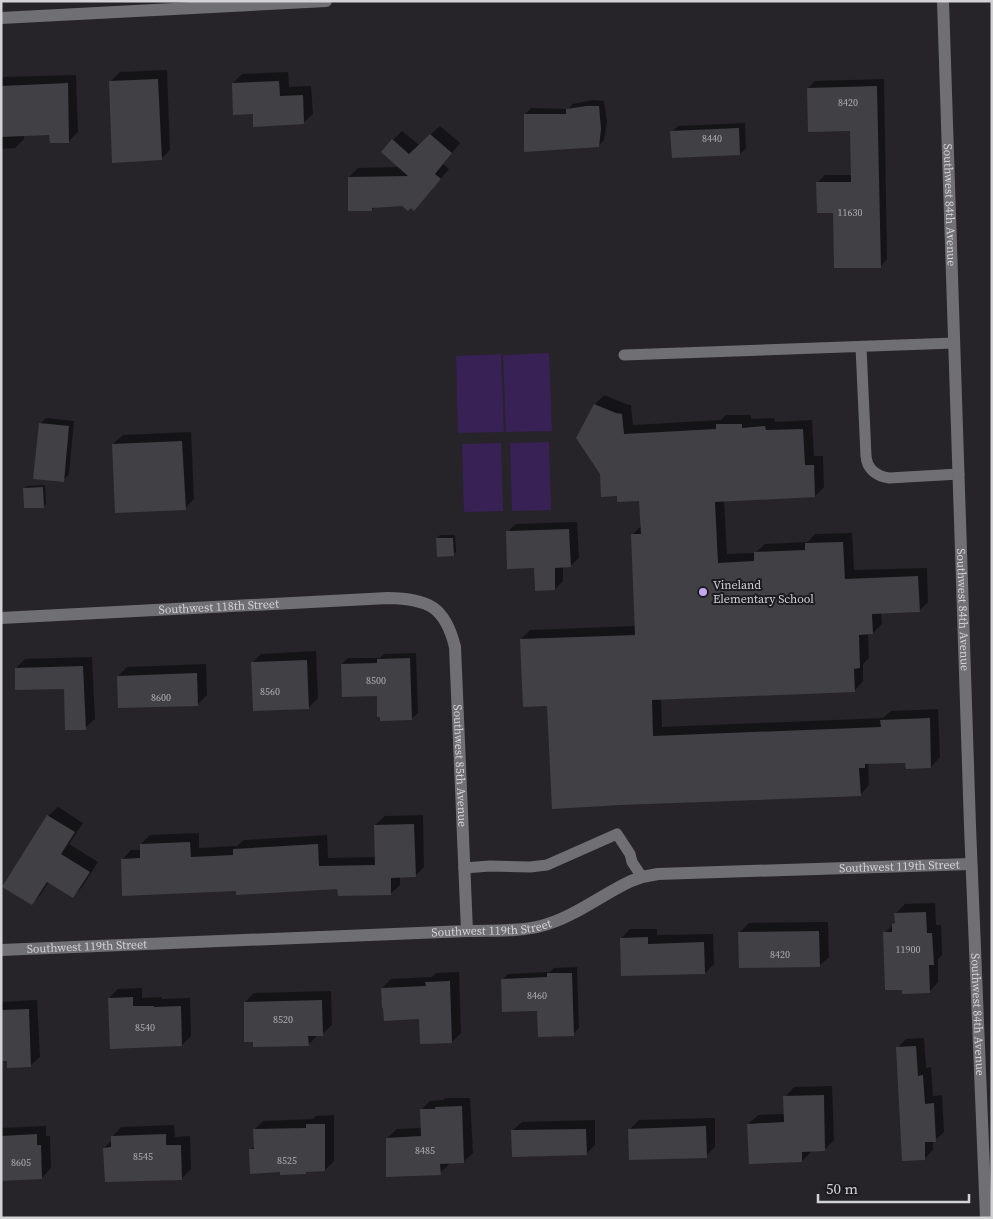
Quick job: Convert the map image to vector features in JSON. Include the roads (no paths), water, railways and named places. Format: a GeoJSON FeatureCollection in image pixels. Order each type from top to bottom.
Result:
{"type":"FeatureCollection","features":[{"type":"Feature","properties":{"kind":"street"},"geometry":{"type":"LineString","coordinates":[[1,18],[326,1]]}},
{"type":"Feature","properties":{"kind":"street","name":"Southwest 84th Avenue"},"geometry":{"type":"LineString","coordinates":[[943,1],[971,864],[986,1218]]}},
{"type":"Feature","properties":{"kind":"street","name":"Southwest 118th Street"},"geometry":{"type":"LineString","coordinates":[[1,618],[388,598],[414,600],[434,608]]}},
{"type":"Feature","properties":{"kind":"street","name":"Southwest 85th Avenue"},"geometry":{"type":"LineString","coordinates":[[434,608],[447,624],[455,647],[467,931]]}},
{"type":"Feature","properties":{"kind":"street","name":"Southwest 119th Street"},"geometry":{"type":"LineString","coordinates":[[1,950],[524,929],[543,926],[563,918],[619,887],[642,877],[658,874],[971,864]]}},
{"type":"Feature","properties":{"kind":"lane"},"geometry":{"type":"LineString","coordinates":[[624,355],[954,344]]}},
{"type":"Feature","properties":{"kind":"lane"},"geometry":{"type":"LineString","coordinates":[[861,347],[866,456],[867,464],[870,468],[878,475],[889,478],[958,474]]}},
{"type":"Feature","properties":{"kind":"lane"},"geometry":{"type":"LineString","coordinates":[[464,868],[547,865],[616,834],[630,854],[632,862],[642,877]]}},
{"type":"Feature","properties":{"kind":"place","name":"Vineland Elementary School"},"geometry":{"type":"Point","coordinates":[703,592]}}]}
